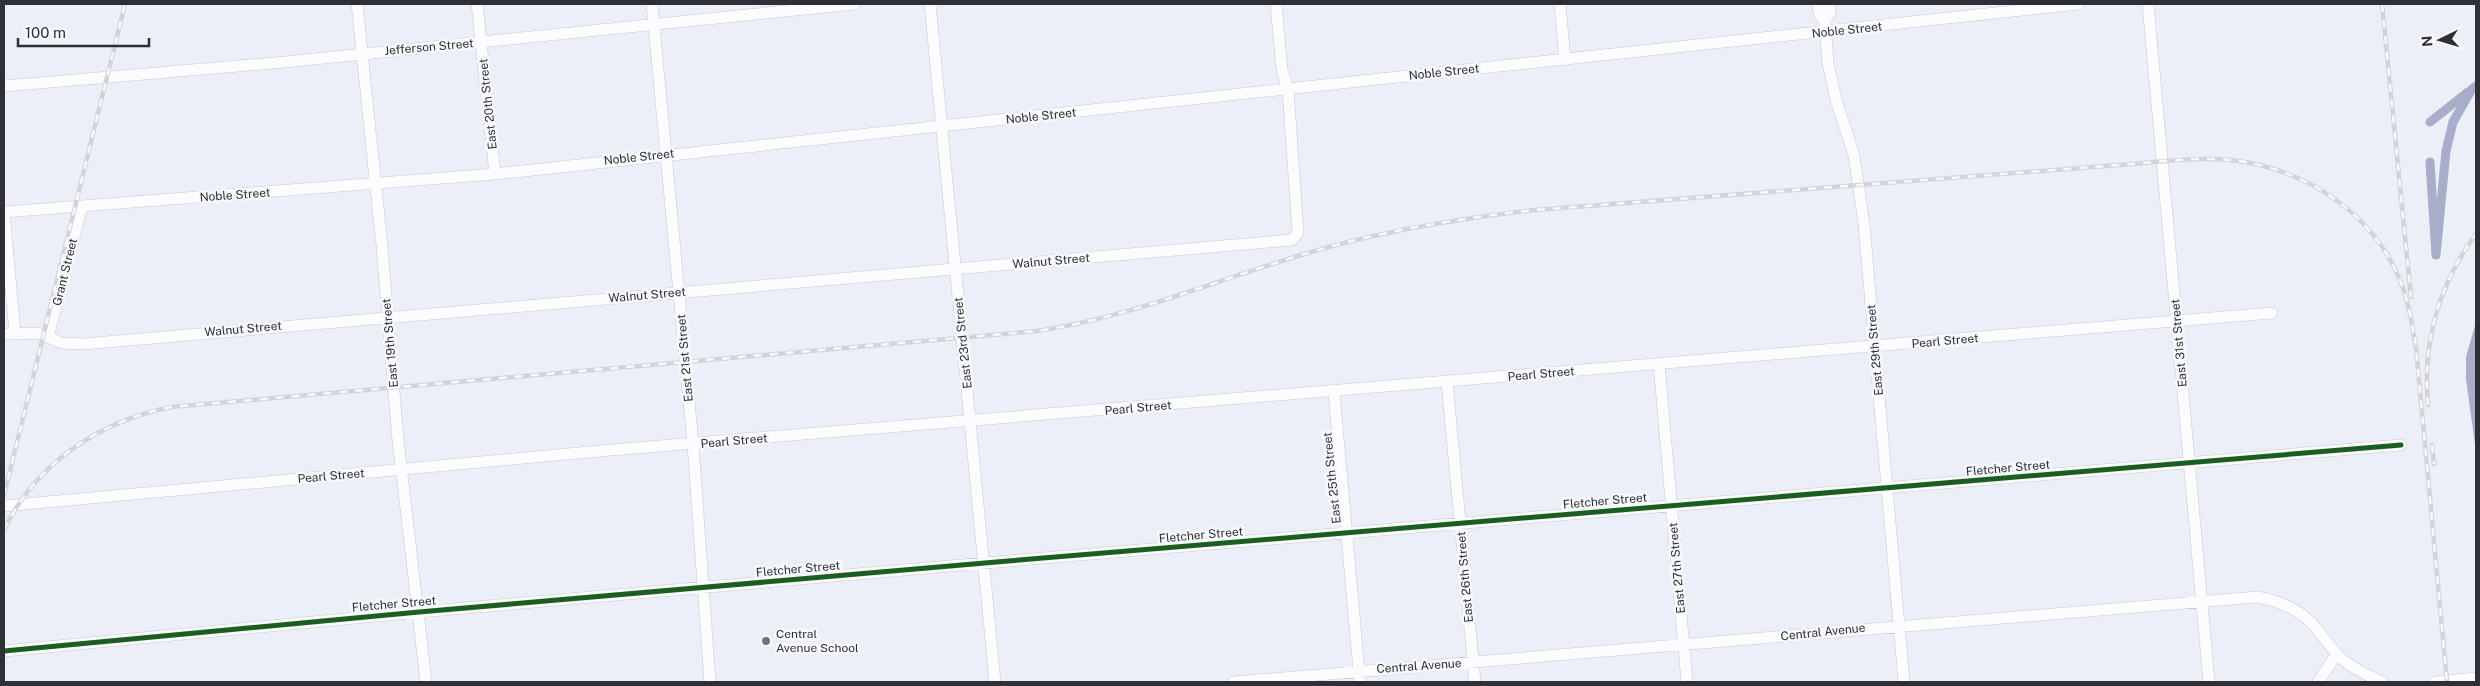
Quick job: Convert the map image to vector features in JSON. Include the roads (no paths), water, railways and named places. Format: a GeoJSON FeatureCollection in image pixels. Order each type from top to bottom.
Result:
{"type":"FeatureCollection","features":[{"type":"Feature","properties":{"kind":"street","name":"East 19th Street"},"geometry":{"type":"LineString","coordinates":[[357,4],[376,184],[401,469],[426,682]]}},
{"type":"Feature","properties":{"kind":"street","name":"East 20th Street"},"geometry":{"type":"LineString","coordinates":[[477,4],[495,174]]}},
{"type":"Feature","properties":{"kind":"street","name":"East 21st Street"},"geometry":{"type":"LineString","coordinates":[[652,4],[693,444],[710,682]]}},
{"type":"Feature","properties":{"kind":"street","name":"Jefferson Street"},"geometry":{"type":"LineString","coordinates":[[4,86],[86,80],[481,42],[854,4]]}},
{"type":"Feature","properties":{"kind":"street","name":"East 23rd Street"},"geometry":{"type":"LineString","coordinates":[[930,4],[972,422],[995,682]]}},
{"type":"Feature","properties":{"kind":"street"},"geometry":{"type":"LineString","coordinates":[[1276,4],[1282,70],[1288,89]]}},
{"type":"Feature","properties":{"kind":"street"},"geometry":{"type":"LineString","coordinates":[[1560,4],[1566,60]]}},
{"type":"Feature","properties":{"kind":"street","name":"East 29th Street"},"geometry":{"type":"LineString","coordinates":[[1818,4],[1819,13],[1825,27],[1828,63],[1836,100],[1847,129],[1856,164],[1875,347],[1904,682]]}},
{"type":"Feature","properties":{"kind":"street","name":"East 29th Street"},"geometry":{"type":"LineString","coordinates":[[1825,27],[1830,12],[1829,4]]}},
{"type":"Feature","properties":{"kind":"street","name":"Noble Street"},"geometry":{"type":"LineString","coordinates":[[4,212],[495,174],[666,154],[1566,60],[1825,27],[2078,4]]}},
{"type":"Feature","properties":{"kind":"street","name":"East 31st Street"},"geometry":{"type":"LineString","coordinates":[[2148,4],[2209,682]]}},
{"type":"Feature","properties":{"kind":"street","name":"Walnut Street"},"geometry":{"type":"LineString","coordinates":[[9,333],[38,333],[62,343],[83,344],[1292,240],[1298,233],[1288,89]]}},
{"type":"Feature","properties":{"kind":"street","name":"Grant Street"},"geometry":{"type":"LineString","coordinates":[[48,337],[82,206]]}},
{"type":"Feature","properties":{"kind":"street"},"geometry":{"type":"LineString","coordinates":[[4,212],[9,333]]}},
{"type":"Feature","properties":{"kind":"street","name":"Pearl Street"},"geometry":{"type":"LineString","coordinates":[[4,506],[693,444],[2272,313]]}},
{"type":"Feature","properties":{"kind":"street","name":"East 27th Street"},"geometry":{"type":"LineString","coordinates":[[1659,364],[1687,682]]}},
{"type":"Feature","properties":{"kind":"street","name":"East 26th Street"},"geometry":{"type":"LineString","coordinates":[[1447,382],[1474,682]]}},
{"type":"Feature","properties":{"kind":"street","name":"East 25th Street"},"geometry":{"type":"LineString","coordinates":[[1334,392],[1348,533],[1359,677]]}},
{"type":"Feature","properties":{"kind":"street","name":"Fletcher Street"},"geometry":{"type":"LineString","coordinates":[[4,651],[419,612],[985,563],[2190,464],[2401,444]]}},
{"type":"Feature","properties":{"kind":"street","name":"Central Avenue"},"geometry":{"type":"LineString","coordinates":[[1233,682],[1359,677],[1473,662],[2257,597],[2282,603],[2309,620],[2337,654],[2355,669],[2382,682]]}},
{"type":"Feature","properties":{"kind":"street"},"geometry":{"type":"LineString","coordinates":[[2318,682],[2337,654]]}},
{"type":"Feature","properties":{"kind":"street"},"geometry":{"type":"LineString","coordinates":[[2435,682],[2476,678]]}},
{"type":"Feature","properties":{"kind":"water"},"geometry":{"type":"Polygon","coordinates":[[[2476,322],[2476,452],[2466,379],[2466,357],[2476,322]]]}},
{"type":"Feature","properties":{"kind":"waterway"},"geometry":{"type":"LineString","coordinates":[[2430,162],[2436,255],[2446,151],[2453,122],[2472,89],[2476,86]]}},
{"type":"Feature","properties":{"kind":"waterway"},"geometry":{"type":"LineString","coordinates":[[2430,122],[2468,92]]}},
{"type":"Feature","properties":{"kind":"railway"},"geometry":{"type":"LineString","coordinates":[[4,495],[125,4]]}},
{"type":"Feature","properties":{"kind":"railway"},"geometry":{"type":"LineString","coordinates":[[2382,4],[2411,297]]}},
{"type":"Feature","properties":{"kind":"railway"},"geometry":{"type":"LineString","coordinates":[[4,530],[17,506],[34,484],[52,465],[73,449],[95,434],[119,423],[171,407],[1037,331],[1072,325],[1137,308],[1265,266],[1356,240],[1415,227],[1535,210],[2194,159],[2231,160],[2258,165],[2284,173],[2309,184],[2353,214],[2372,234],[2388,256],[2400,280],[2411,319],[2415,343]]}},
{"type":"Feature","properties":{"kind":"railway"},"geometry":{"type":"LineString","coordinates":[[2428,405],[2428,359],[2436,315],[2452,273],[2476,234]]}},
{"type":"Feature","properties":{"kind":"railway"},"geometry":{"type":"LineString","coordinates":[[2415,337],[2447,682]]}},
{"type":"Feature","properties":{"kind":"railway"},"geometry":{"type":"LineString","coordinates":[[2432,445],[2434,464]]}},
{"type":"Feature","properties":{"kind":"place","name":"Central Avenue School"},"geometry":{"type":"Point","coordinates":[766,641]}}]}
